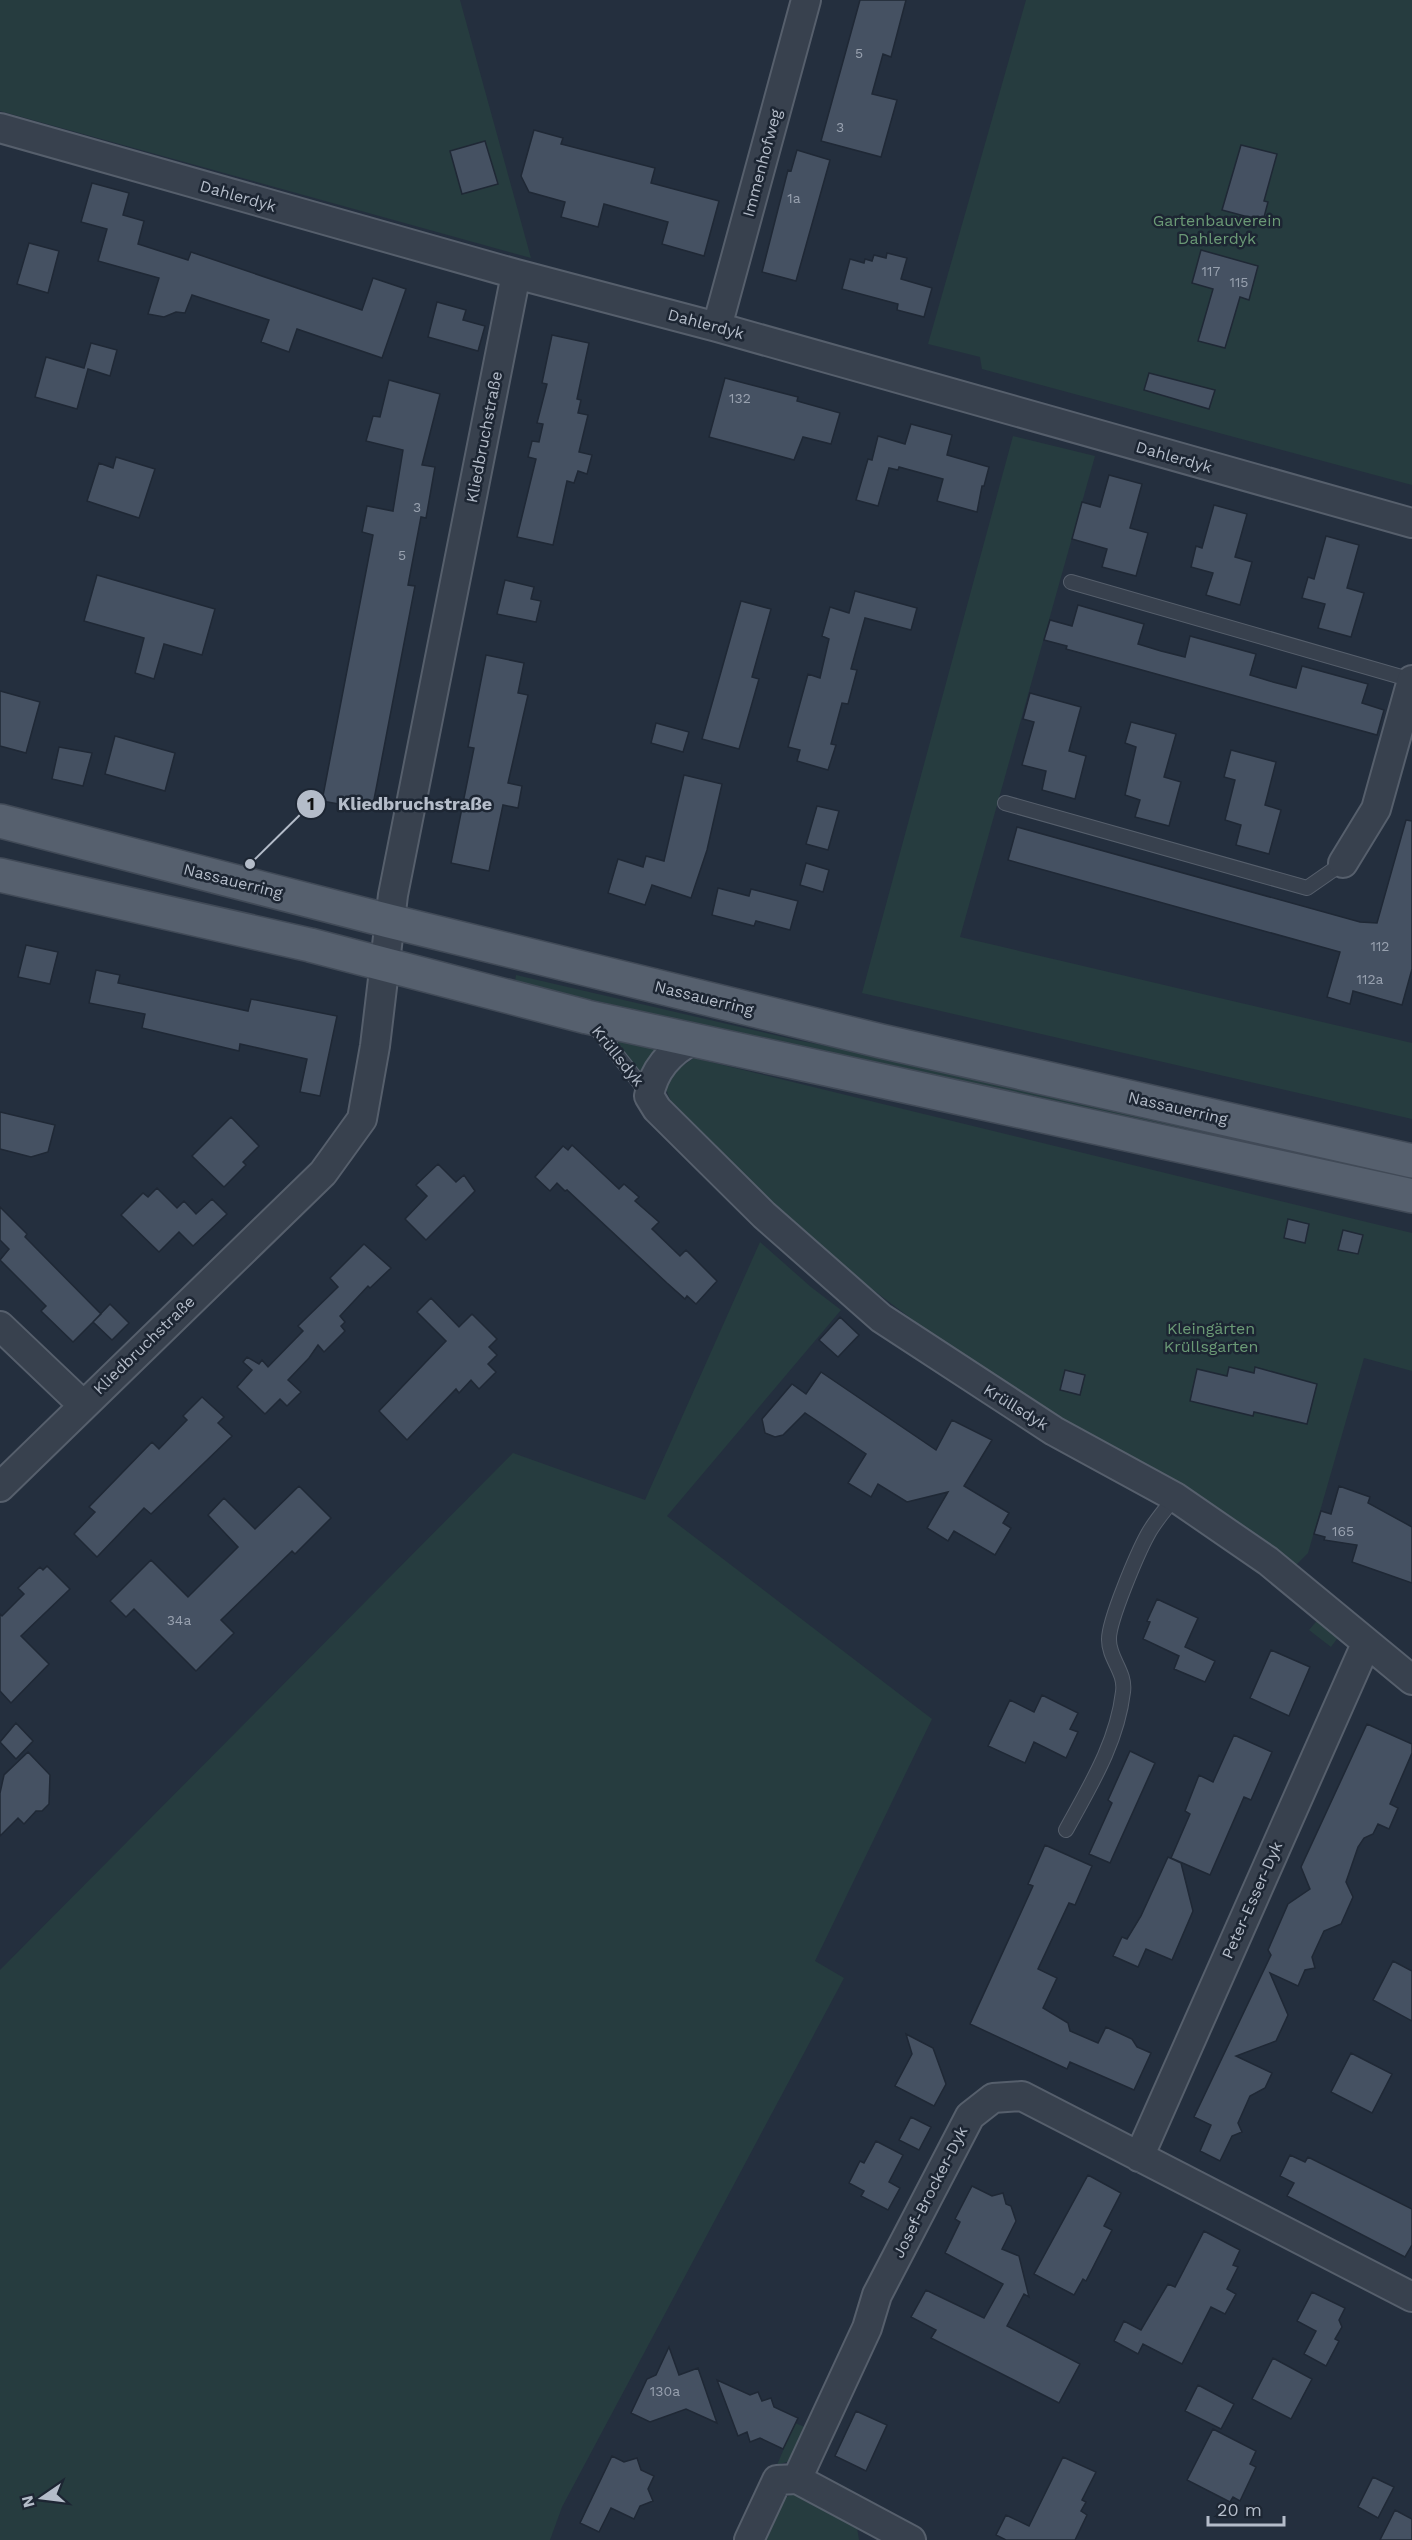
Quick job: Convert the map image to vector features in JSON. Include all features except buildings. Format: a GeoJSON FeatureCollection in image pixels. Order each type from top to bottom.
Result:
{"type":"FeatureCollection","features":[{"type":"Feature","properties":{"kind":"main road","name":"Nassauerring"},"geometry":{"type":"LineString","coordinates":[[0,821],[389,921],[881,1041],[1412,1161]]}},
{"type":"Feature","properties":{"kind":"main road"},"geometry":{"type":"LineString","coordinates":[[0,875],[296,941],[587,1017],[1412,1196]]}},
{"type":"Feature","properties":{"kind":"street","name":"Immenhofweg"},"geometry":{"type":"LineString","coordinates":[[717,327],[806,0]]}},
{"type":"Feature","properties":{"kind":"street","name":"Dahlerdyk"},"geometry":{"type":"LineString","coordinates":[[0,128],[1412,523]]}},
{"type":"Feature","properties":{"kind":"street","name":"Kliedbruchstraße"},"geometry":{"type":"LineString","coordinates":[[0,1487],[323,1173],[362,1119],[386,965],[389,921],[516,274]]}},
{"type":"Feature","properties":{"kind":"street"},"geometry":{"type":"LineString","coordinates":[[1343,863],[1376,810],[1412,680]]}},
{"type":"Feature","properties":{"kind":"street","name":"Krüllsdyk"},"geometry":{"type":"LineString","coordinates":[[693,1040],[681,1046],[652,1078],[649,1096],[657,1109],[764,1215],[881,1318],[969,1378],[1054,1431],[1175,1497],[1268,1561],[1412,1680]]}},
{"type":"Feature","properties":{"kind":"street"},"geometry":{"type":"LineString","coordinates":[[0,1326],[83,1405]]}},
{"type":"Feature","properties":{"kind":"street","name":"Peter-Esser-Dyk"},"geometry":{"type":"LineString","coordinates":[[1138,2157],[1366,1644]]}},
{"type":"Feature","properties":{"kind":"street","name":"Josef-Brocker-Dyk"},"geometry":{"type":"LineString","coordinates":[[797,2479],[867,2328],[877,2295],[970,2116],[993,2098],[1022,2096],[1412,2297]]}},
{"type":"Feature","properties":{"kind":"street"},"geometry":{"type":"LineString","coordinates":[[749,2540],[777,2480],[797,2479],[872,2531],[911,2540]]}},
{"type":"Feature","properties":{"kind":"lane"},"geometry":{"type":"LineString","coordinates":[[1071,582],[1412,680]]}},
{"type":"Feature","properties":{"kind":"lane"},"geometry":{"type":"LineString","coordinates":[[1005,803],[1307,888],[1343,863]]}},
{"type":"Feature","properties":{"kind":"lane","name":"Krüllsdyk"},"geometry":{"type":"LineString","coordinates":[[587,1017],[649,1096]]}},
{"type":"Feature","properties":{"kind":"lane"},"geometry":{"type":"LineString","coordinates":[[1066,1830],[1108,1753],[1124,1691],[1122,1675],[1112,1655],[1108,1640],[1115,1615],[1148,1533],[1175,1497]]}},
{"type":"Feature","properties":{"kind":"green space"},"geometry":{"type":"Polygon","coordinates":[[[0,0],[460,0],[531,258],[0,111],[0,0]]]}},
{"type":"Feature","properties":{"kind":"green space","name":"Gartenbauverein Dahlerdyk"},"geometry":{"type":"Polygon","coordinates":[[[1026,0],[1412,0],[1412,485],[982,369],[980,357],[928,344],[1026,0]]]}},
{"type":"Feature","properties":{"kind":"green space"},"geometry":{"type":"Polygon","coordinates":[[[1013,436],[1095,456],[960,937],[1412,1043],[1412,1119],[862,993],[1013,436]]]}},
{"type":"Feature","properties":{"kind":"green space"},"geometry":{"type":"Polygon","coordinates":[[[516,975],[796,1040],[1086,1096],[1412,1169],[1412,1190],[515,982],[516,975]]]}},
{"type":"Feature","properties":{"kind":"green space"},"geometry":{"type":"Polygon","coordinates":[[[610,1037],[660,1047],[642,1077],[610,1037]]]}},
{"type":"Feature","properties":{"kind":"green space","name":"Kleingärten Krüllsgarten"},"geometry":{"type":"Polygon","coordinates":[[[694,1058],[1412,1233],[1412,1371],[1364,1358],[1308,1553],[1294,1567],[975,1367],[786,1224],[676,1113],[662,1080],[694,1058]]]}},
{"type":"Feature","properties":{"kind":"green space"},"geometry":{"type":"Polygon","coordinates":[[[760,1242],[841,1310],[667,1516],[932,1719],[815,1961],[844,1978],[562,2507],[550,2540],[0,2540],[0,1970],[513,1453],[645,1500],[760,1242]]]}},
{"type":"Feature","properties":{"kind":"green space"},"geometry":{"type":"Polygon","coordinates":[[[1321,1616],[1342,1632],[1331,1647],[1309,1630],[1321,1616]]]}},
{"type":"Feature","properties":{"kind":"green space"},"geometry":{"type":"Polygon","coordinates":[[[795,2423],[812,2430],[796,2459],[777,2465],[795,2423]]]}},
{"type":"Feature","properties":{"kind":"green space"},"geometry":{"type":"Polygon","coordinates":[[[797,2492],[856,2522],[859,2540],[761,2540],[780,2500],[797,2492]]]}},
{"type":"Feature","properties":{"kind":"place","name":"Kliedbruchstraße"},"geometry":{"type":"Point","coordinates":[250,864]}}]}
